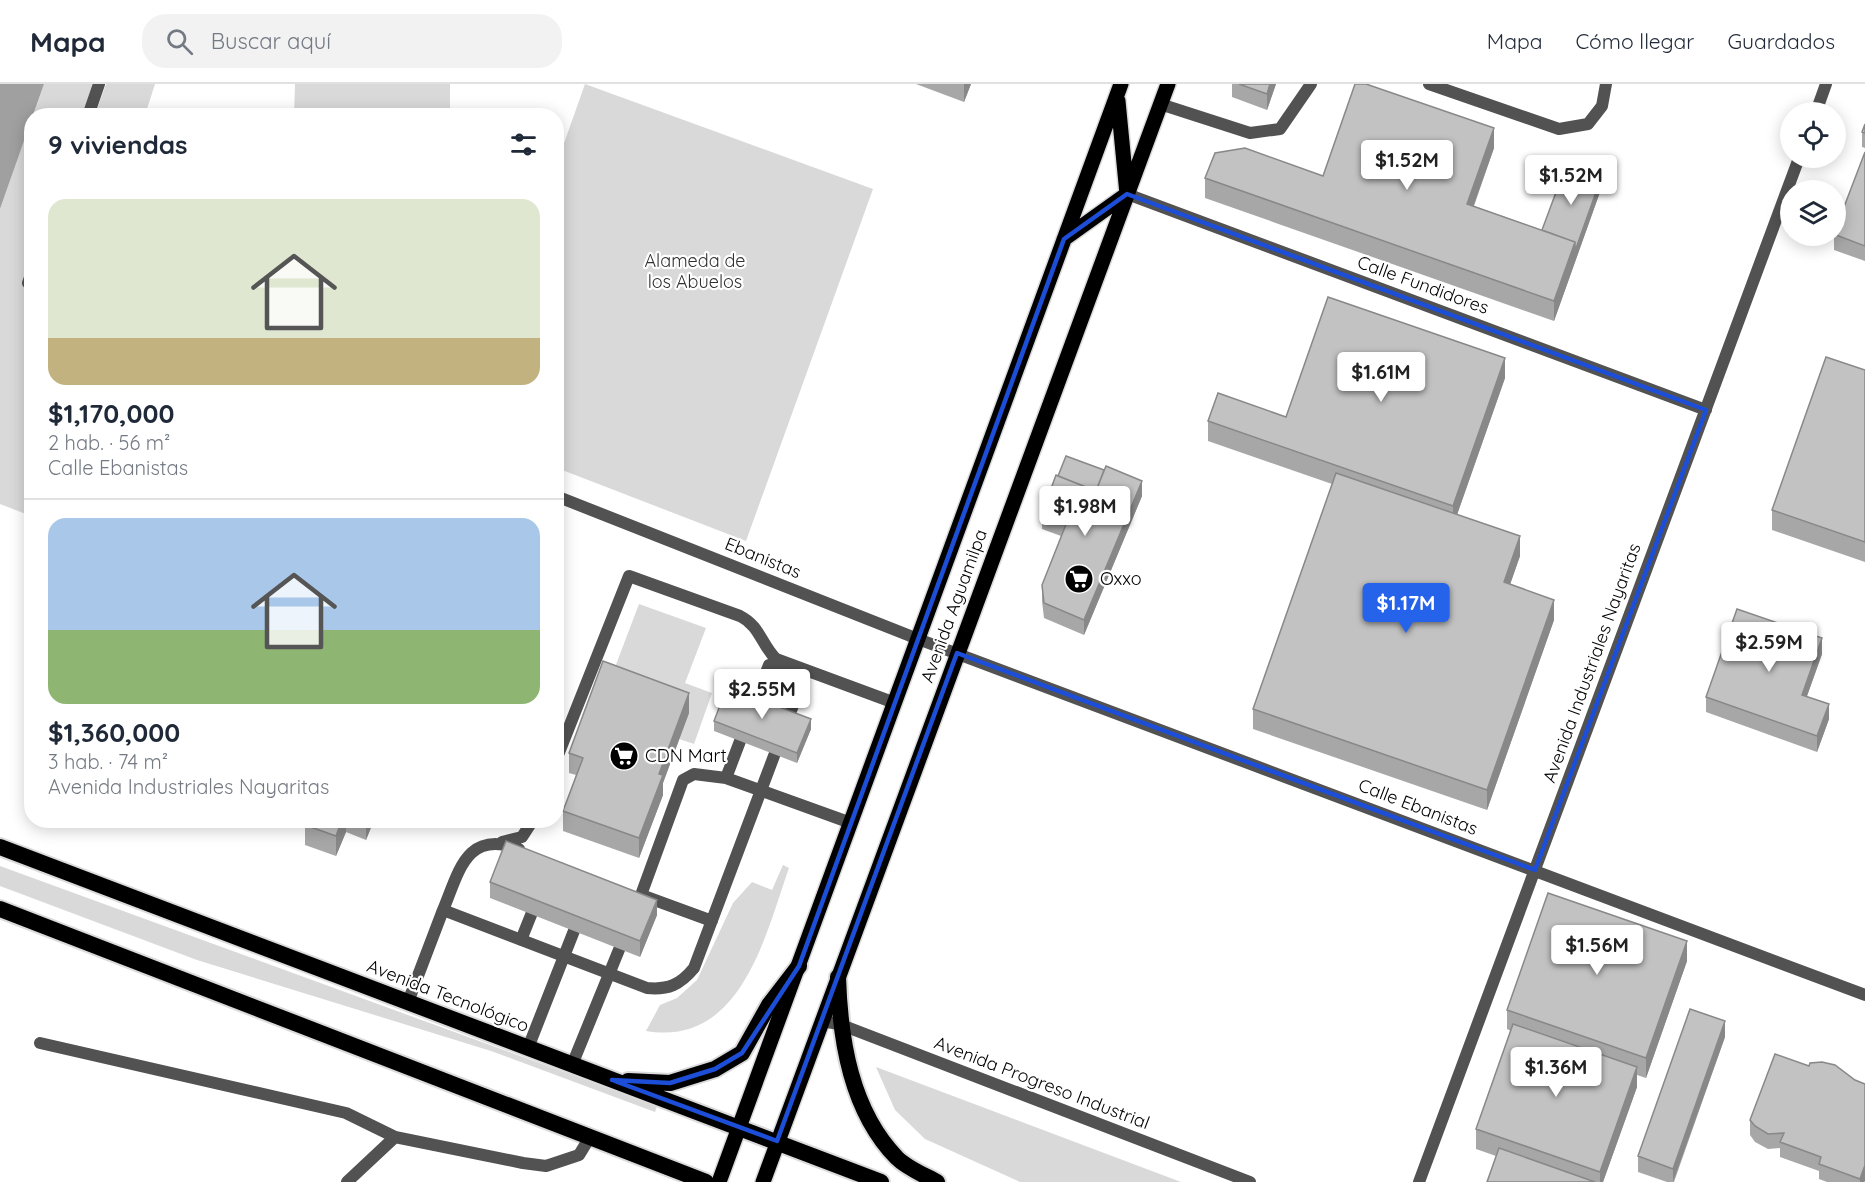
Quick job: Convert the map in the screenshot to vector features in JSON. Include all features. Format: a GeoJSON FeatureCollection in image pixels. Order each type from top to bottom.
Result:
{"type":"FeatureCollection","features":[{"type":"Feature","properties":{"kind":"highway","name":"Avenida Tecnológico"},"geometry":{"type":"LineString","coordinates":[[0,848],[881,1182]]}},
{"type":"Feature","properties":{"kind":"highway"},"geometry":{"type":"LineString","coordinates":[[0,909],[706,1182]]}},
{"type":"Feature","properties":{"kind":"highway"},"geometry":{"type":"LineString","coordinates":[[612,1080],[670,1083],[715,1069],[742,1053],[769,1005],[799,966]]}},
{"type":"Feature","properties":{"kind":"highway"},"geometry":{"type":"LineString","coordinates":[[838,977],[839,1024],[866,1117],[898,1160],[937,1182]]}},
{"type":"Feature","properties":{"kind":"main road","name":"Avenida Aguamilpa"},"geometry":{"type":"LineString","coordinates":[[763,1182],[1168,84]]}},
{"type":"Feature","properties":{"kind":"main road","name":"Avenida Aguamilpa"},"geometry":{"type":"LineString","coordinates":[[719,1182],[1119,90]]}},
{"type":"Feature","properties":{"kind":"main road"},"geometry":{"type":"LineString","coordinates":[[1064,239],[1127,194],[1119,90]]}},
{"type":"Feature","properties":{"kind":"street"},"geometry":{"type":"LineString","coordinates":[[91,108],[99,84]]}},
{"type":"Feature","properties":{"kind":"street"},"geometry":{"type":"LineString","coordinates":[[1160,104],[1250,133],[1280,129],[1311,84]]}},
{"type":"Feature","properties":{"kind":"street"},"geometry":{"type":"LineString","coordinates":[[1429,84],[1559,129],[1588,124],[1602,106],[1606,84]]}},
{"type":"Feature","properties":{"kind":"street"},"geometry":{"type":"LineString","coordinates":[[1820,102],[1827,84]]}},
{"type":"Feature","properties":{"kind":"street","name":"Avenida Industriales Nayaritas"},"geometry":{"type":"LineString","coordinates":[[1419,1182],[1795,168]]}},
{"type":"Feature","properties":{"kind":"street","name":"Calle Fundidores"},"geometry":{"type":"LineString","coordinates":[[1127,194],[1706,410]]}},
{"type":"Feature","properties":{"kind":"street","name":"Ebanistas"},"geometry":{"type":"LineString","coordinates":[[564,499],[957,653]]}},
{"type":"Feature","properties":{"kind":"street"},"geometry":{"type":"LineString","coordinates":[[564,740],[629,576],[748,620],[759,632],[764,646],[776,659],[784,663],[895,703]]}},
{"type":"Feature","properties":{"kind":"street","name":"Calle Ebanistas"},"geometry":{"type":"LineString","coordinates":[[957,653],[1865,995]]}},
{"type":"Feature","properties":{"kind":"street"},"geometry":{"type":"LineString","coordinates":[[726,778],[769,665],[784,663]]}},
{"type":"Feature","properties":{"kind":"street"},"geometry":{"type":"LineString","coordinates":[[443,910],[647,988],[675,986],[694,968],[763,791],[806,671]]}},
{"type":"Feature","properties":{"kind":"street"},"geometry":{"type":"LineString","coordinates":[[712,921],[636,898],[683,780],[694,774],[726,778],[851,823]]}},
{"type":"Feature","properties":{"kind":"street"},"geometry":{"type":"LineString","coordinates":[[408,1002],[443,910],[471,850],[483,844],[522,837],[528,828]]}},
{"type":"Feature","properties":{"kind":"street"},"geometry":{"type":"LineString","coordinates":[[496,843],[532,854]]}},
{"type":"Feature","properties":{"kind":"street"},"geometry":{"type":"LineString","coordinates":[[521,940],[541,891]]}},
{"type":"Feature","properties":{"kind":"street"},"geometry":{"type":"LineString","coordinates":[[528,1048],[583,908]]}},
{"type":"Feature","properties":{"kind":"street"},"geometry":{"type":"LineString","coordinates":[[572,1065],[629,925]]}},
{"type":"Feature","properties":{"kind":"street","name":"Avenida Progreso Industrial"},"geometry":{"type":"LineString","coordinates":[[821,1021],[839,1024],[1250,1182]]}},
{"type":"Feature","properties":{"kind":"street"},"geometry":{"type":"LineString","coordinates":[[40,1043],[346,1113],[395,1137],[546,1166],[579,1155],[590,1137]]}},
{"type":"Feature","properties":{"kind":"street"},"geometry":{"type":"LineString","coordinates":[[347,1182],[395,1137]]}},
{"type":"Feature","properties":{"kind":"highlighted area"},"geometry":{"type":"Polygon","coordinates":[[[1127,194],[1706,410],[1535,870],[957,653],[777,1141],[612,1080],[670,1083],[715,1069],[742,1053],[799,966],[1064,239],[1127,194]]]}},
{"type":"Feature","properties":{"kind":"green space"},"geometry":{"type":"Polygon","coordinates":[[[44,84],[98,84],[89,108],[36,108],[44,84]]]}},
{"type":"Feature","properties":{"kind":"green space"},"geometry":{"type":"Polygon","coordinates":[[[106,84],[155,84],[147,108],[97,108],[106,84]]]}},
{"type":"Feature","properties":{"kind":"green space"},"geometry":{"type":"Polygon","coordinates":[[[295,84],[450,84],[450,108],[294,108],[295,84]]]}},
{"type":"Feature","properties":{"kind":"green space","name":"Alameda de los Abuelos"},"geometry":{"type":"Polygon","coordinates":[[[585,84],[873,189],[746,541],[564,471],[564,143],[585,84]]]}},
{"type":"Feature","properties":{"kind":"green space"},"geometry":{"type":"Polygon","coordinates":[[[24,140],[24,513],[0,504],[0,209],[24,140]]]}},
{"type":"Feature","properties":{"kind":"green space"},"geometry":{"type":"Polygon","coordinates":[[[639,604],[706,628],[685,683],[712,693],[694,744],[679,739],[609,683],[639,604]]]}},
{"type":"Feature","properties":{"kind":"green space"},"geometry":{"type":"Polygon","coordinates":[[[783,865],[789,868],[758,954],[744,981],[727,1004],[705,1022],[678,1031],[646,1031],[660,1005],[677,998],[697,980],[733,903],[752,882],[772,890],[783,865]]]}},
{"type":"Feature","properties":{"kind":"green space"},"geometry":{"type":"Polygon","coordinates":[[[0,866],[657,1106],[655,1112],[491,1051],[197,960],[0,886],[0,866]]]}},
{"type":"Feature","properties":{"kind":"green space"},"geometry":{"type":"Polygon","coordinates":[[[876,1067],[1181,1182],[1020,1182],[925,1139],[895,1110],[876,1067]]]}},
{"type":"Feature","properties":{"kind":"shaded area"},"geometry":{"type":"Polygon","coordinates":[[[0,84],[44,84],[36,108],[24,108],[24,141],[0,209],[0,84]]]}},
{"type":"Feature","properties":{"kind":"building"},"geometry":{"type":"Polygon","coordinates":[[[1239,84],[1270,84],[1267,94],[1239,84]]]}},
{"type":"Feature","properties":{"kind":"building"},"geometry":{"type":"Polygon","coordinates":[[[1355,84],[1366,84],[1494,128],[1467,204],[1575,242],[1554,301],[1205,178],[1215,153],[1245,148],[1323,176],[1355,84]]]}},
{"type":"Feature","properties":{"kind":"building"},"geometry":{"type":"Polygon","coordinates":[[[1865,152],[1865,246],[1846,239],[1846,202],[1865,152]]]}},
{"type":"Feature","properties":{"kind":"building"},"geometry":{"type":"Polygon","coordinates":[[[1565,168],[1600,181],[1575,251],[1575,242],[1542,230],[1565,168]]]}},
{"type":"Feature","properties":{"kind":"building"},"geometry":{"type":"Polygon","coordinates":[[[1328,297],[1505,358],[1453,506],[1208,421],[1218,393],[1286,417],[1328,297]]]}},
{"type":"Feature","properties":{"kind":"building"},"geometry":{"type":"Polygon","coordinates":[[[1826,357],[1865,370],[1865,542],[1772,510],[1826,357]]]}},
{"type":"Feature","properties":{"kind":"building"},"geometry":{"type":"Polygon","coordinates":[[[1066,456],[1104,470],[1096,491],[1058,476],[1066,456]]]}},
{"type":"Feature","properties":{"kind":"building"},"geometry":{"type":"Polygon","coordinates":[[[1106,466],[1142,481],[1084,620],[1044,603],[1042,585],[1067,522],[1042,513],[1056,475],[1096,491],[1106,466]]]}},
{"type":"Feature","properties":{"kind":"building"},"geometry":{"type":"Polygon","coordinates":[[[1336,473],[1520,536],[1504,582],[1554,600],[1487,790],[1253,709],[1336,473]]]}},
{"type":"Feature","properties":{"kind":"building"},"geometry":{"type":"Polygon","coordinates":[[[1737,609],[1822,638],[1802,695],[1829,704],[1817,736],[1706,697],[1737,609]]]}},
{"type":"Feature","properties":{"kind":"building","name":"CDN Mart"},"geometry":{"type":"Polygon","coordinates":[[[603,661],[689,693],[659,774],[663,775],[639,838],[564,811],[583,758],[569,753],[603,661]]]}},
{"type":"Feature","properties":{"kind":"building"},"geometry":{"type":"Polygon","coordinates":[[[727,687],[811,719],[797,753],[714,721],[727,687]]]}},
{"type":"Feature","properties":{"kind":"building"},"geometry":{"type":"Polygon","coordinates":[[[313,828],[339,828],[336,836],[313,828]]]}},
{"type":"Feature","properties":{"kind":"building"},"geometry":{"type":"Polygon","coordinates":[[[506,841],[657,900],[640,941],[490,882],[506,841]]]}},
{"type":"Feature","properties":{"kind":"building"},"geometry":{"type":"Polygon","coordinates":[[[1548,893],[1687,941],[1646,1058],[1507,1010],[1548,893]]]}},
{"type":"Feature","properties":{"kind":"building"},"geometry":{"type":"Polygon","coordinates":[[[1690,1009],[1725,1021],[1673,1169],[1638,1156],[1690,1009]]]}},
{"type":"Feature","properties":{"kind":"building"},"geometry":{"type":"Polygon","coordinates":[[[1513,1024],[1637,1067],[1600,1172],[1476,1129],[1513,1024]]]}},
{"type":"Feature","properties":{"kind":"building"},"geometry":{"type":"Polygon","coordinates":[[[1775,1054],[1809,1066],[1810,1063],[1822,1062],[1835,1065],[1855,1080],[1865,1084],[1865,1165],[1860,1179],[1819,1164],[1821,1157],[1780,1142],[1784,1133],[1768,1134],[1750,1120],[1775,1054]]]}},
{"type":"Feature","properties":{"kind":"building"},"geometry":{"type":"Polygon","coordinates":[[[1499,1148],[1595,1182],[1487,1182],[1499,1148]]]}},
{"type":"Feature","properties":{"kind":"place","name":"Oxxo"},"geometry":{"type":"Point","coordinates":[1079,579]}},
{"type":"Feature","properties":{"kind":"place","name":"CDN Mart"},"geometry":{"type":"Point","coordinates":[624,756]}}]}
